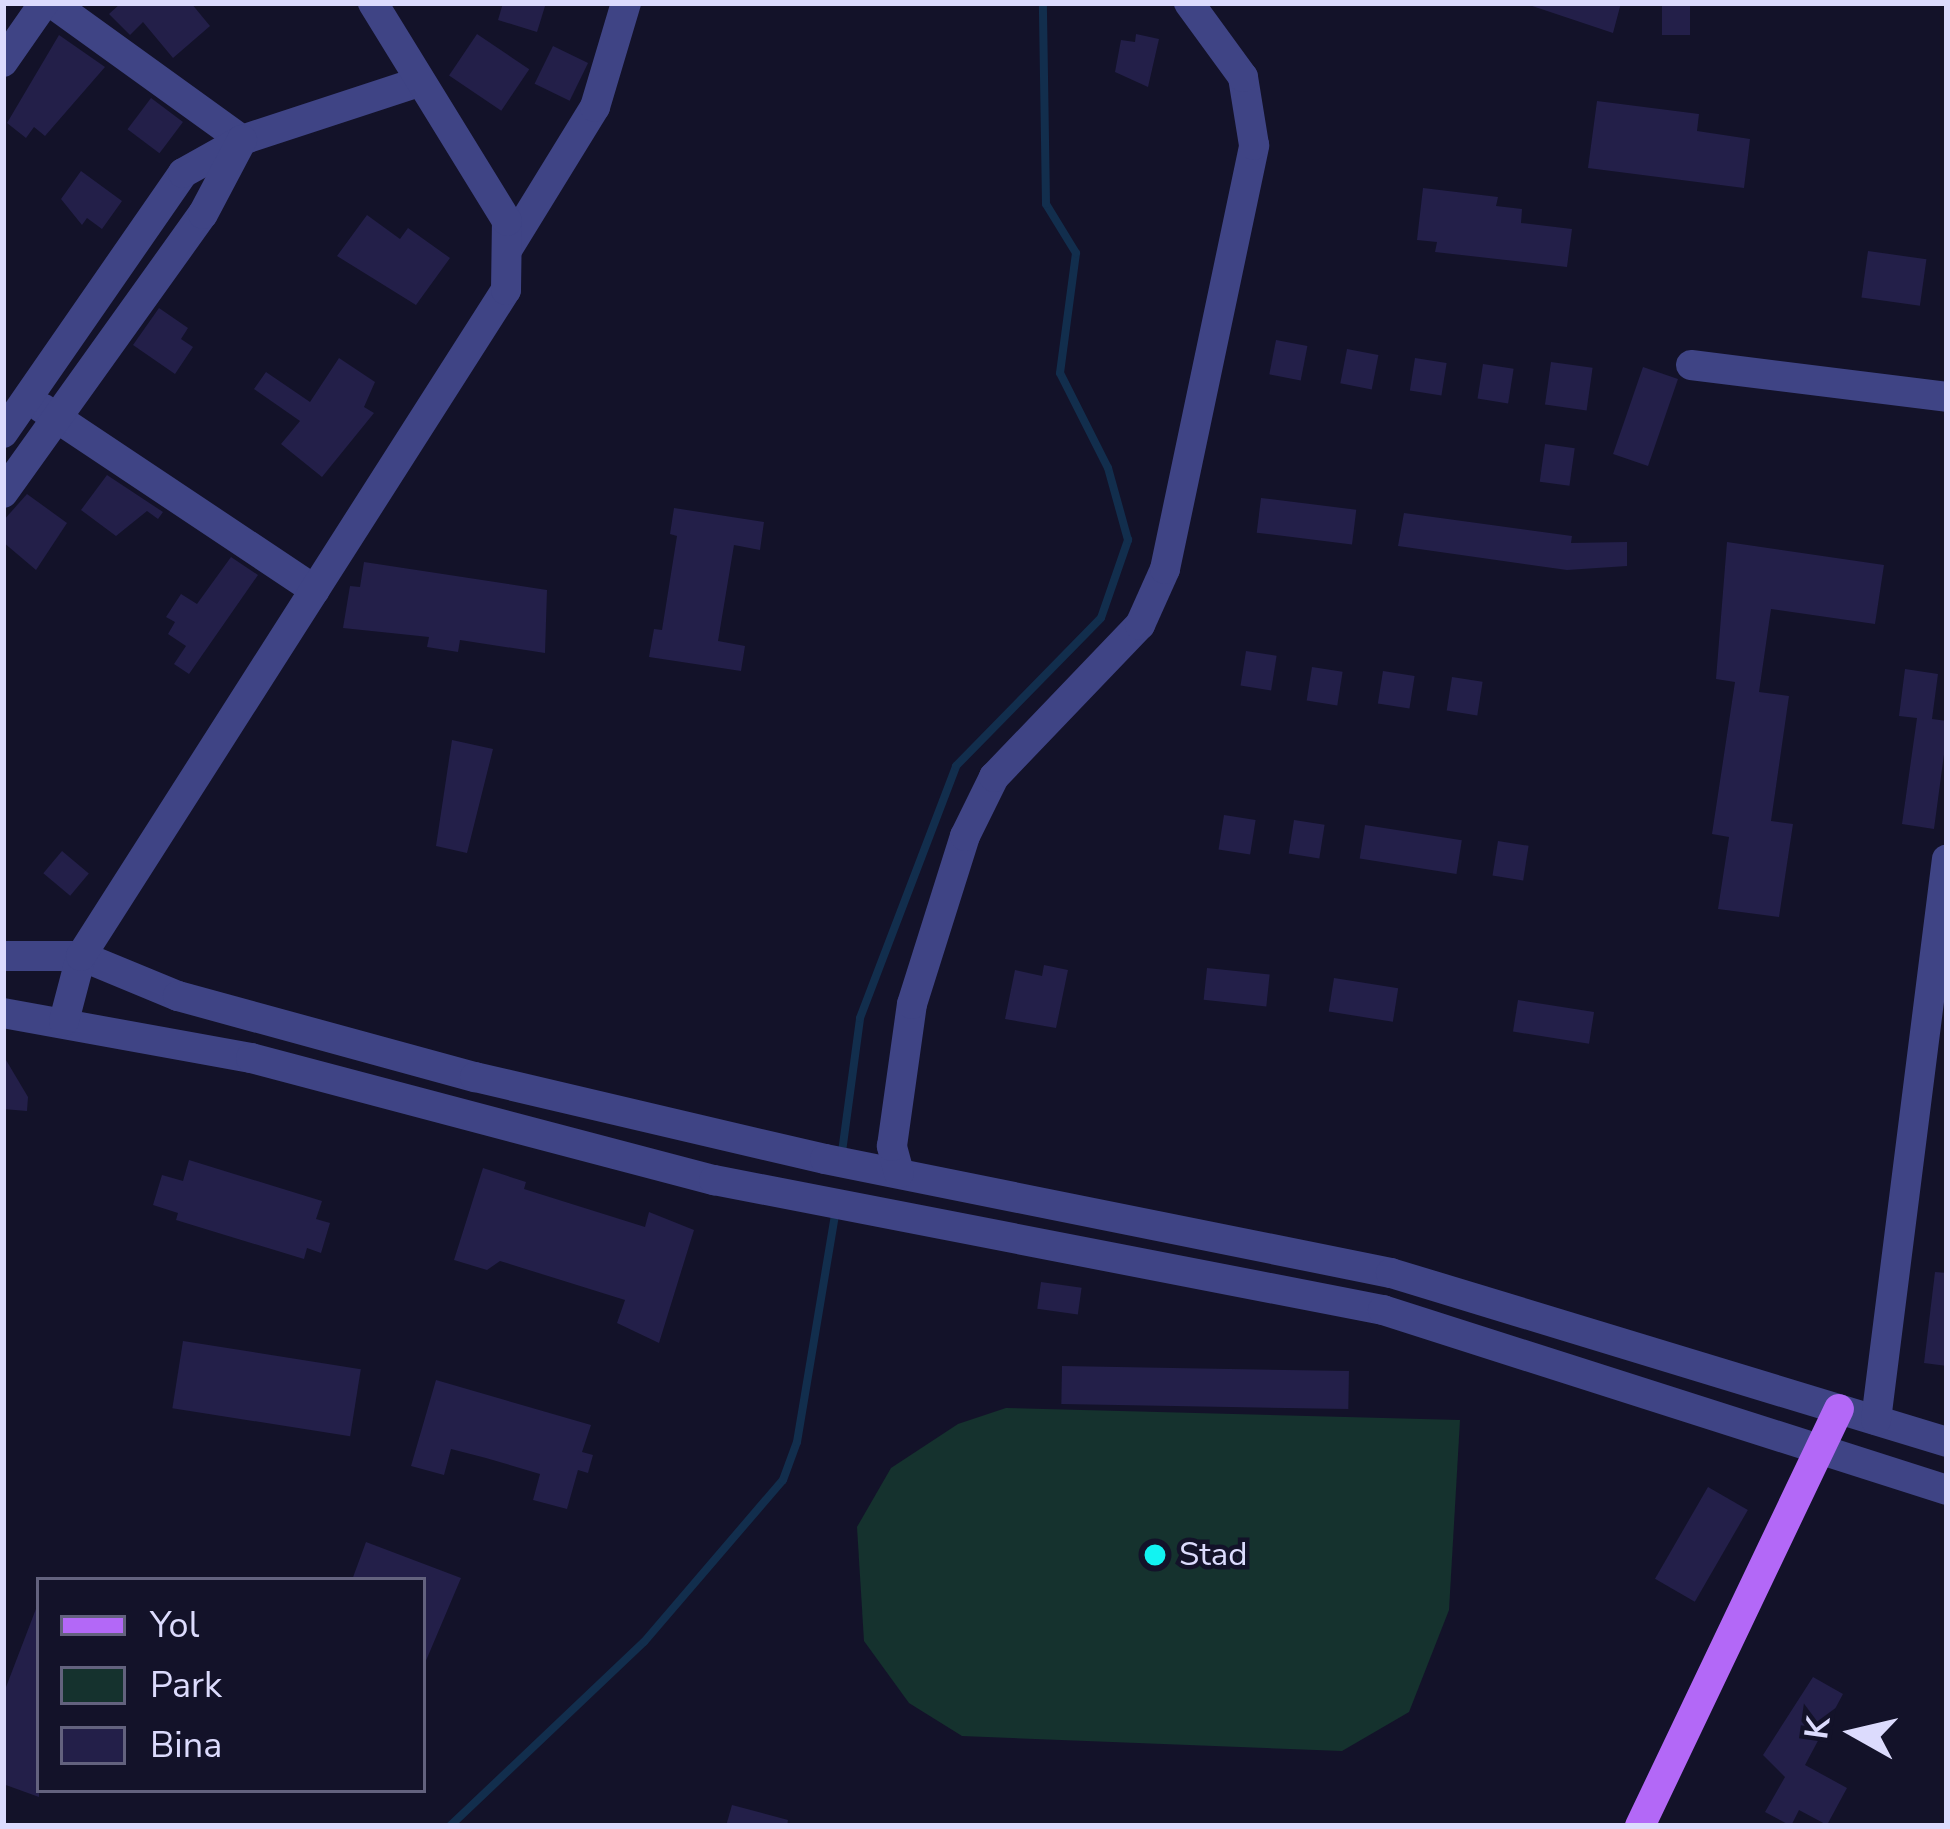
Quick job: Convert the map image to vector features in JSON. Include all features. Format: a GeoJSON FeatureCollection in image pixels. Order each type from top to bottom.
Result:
{"type":"FeatureCollection","features":[{"type":"Feature","properties":{"kind":"main road"},"geometry":{"type":"LineString","coordinates":[[1640,1826],[1839,1409]]}},
{"type":"Feature","properties":{"kind":"street"},"geometry":{"type":"LineString","coordinates":[[3,62],[48,3],[242,140]]}},
{"type":"Feature","properties":{"kind":"street"},"geometry":{"type":"LineString","coordinates":[[64,1022],[81,956],[506,290],[507,221],[478,166],[416,83],[373,3]]}},
{"type":"Feature","properties":{"kind":"street"},"geometry":{"type":"LineString","coordinates":[[507,250],[595,107],[626,3]]}},
{"type":"Feature","properties":{"kind":"street"},"geometry":{"type":"LineString","coordinates":[[899,1174],[892,1146],[912,1004],[964,836],[994,777],[1140,625],[1165,569],[1254,145],[1243,77],[1190,3]]}},
{"type":"Feature","properties":{"kind":"street"},"geometry":{"type":"LineString","coordinates":[[3,433],[184,173],[242,140],[416,83]]}},
{"type":"Feature","properties":{"kind":"street"},"geometry":{"type":"LineString","coordinates":[[4,489],[203,214],[242,140]]}},
{"type":"Feature","properties":{"kind":"street"},"geometry":{"type":"LineString","coordinates":[[1690,365],[1947,397]]}},
{"type":"Feature","properties":{"kind":"street"},"geometry":{"type":"LineString","coordinates":[[27,399],[315,590]]}},
{"type":"Feature","properties":{"kind":"street"},"geometry":{"type":"LineString","coordinates":[[1876,1420],[1947,860]]}},
{"type":"Feature","properties":{"kind":"street"},"geometry":{"type":"LineString","coordinates":[[3,956],[81,956],[201,1003],[825,1159],[1391,1273],[1947,1442]]}},
{"type":"Feature","properties":{"kind":"street"},"geometry":{"type":"LineString","coordinates":[[3,1013],[251,1058],[714,1180],[1383,1310],[1819,1445],[1947,1490]]}},
{"type":"Feature","properties":{"kind":"green space","name":"Stad"},"geometry":{"type":"Polygon","coordinates":[[[1006,1408],[1460,1420],[1449,1610],[1409,1712],[1342,1751],[962,1736],[909,1703],[864,1641],[857,1527],[891,1468],[958,1424],[1006,1408]]]}},
{"type":"Feature","properties":{"kind":"building"},"geometry":{"type":"Polygon","coordinates":[[[121,3],[191,3],[210,26],[173,58],[143,22],[130,35],[109,14],[121,3]]]}},
{"type":"Feature","properties":{"kind":"building"},"geometry":{"type":"Polygon","coordinates":[[[503,3],[546,3],[537,32],[498,20],[503,3]]]}},
{"type":"Feature","properties":{"kind":"building"},"geometry":{"type":"Polygon","coordinates":[[[1523,3],[1621,3],[1613,33],[1523,3]]]}},
{"type":"Feature","properties":{"kind":"building"},"geometry":{"type":"Polygon","coordinates":[[[1662,3],[1690,3],[1690,35],[1662,35],[1662,3]]]}},
{"type":"Feature","properties":{"kind":"building"},"geometry":{"type":"Polygon","coordinates":[[[477,34],[529,69],[501,111],[449,75],[477,34]]]}},
{"type":"Feature","properties":{"kind":"building"},"geometry":{"type":"Polygon","coordinates":[[[1136,34],[1159,39],[1148,87],[1115,72],[1121,40],[1135,42],[1136,34]]]}},
{"type":"Feature","properties":{"kind":"building"},"geometry":{"type":"Polygon","coordinates":[[[59,35],[105,67],[45,136],[34,127],[26,138],[7,123],[59,35]]]}},
{"type":"Feature","properties":{"kind":"building"},"geometry":{"type":"Polygon","coordinates":[[[553,46],[588,63],[570,101],[535,84],[553,46]]]}},
{"type":"Feature","properties":{"kind":"building"},"geometry":{"type":"Polygon","coordinates":[[[151,98],[183,122],[159,153],[128,129],[151,98]]]}},
{"type":"Feature","properties":{"kind":"building"},"geometry":{"type":"Polygon","coordinates":[[[1597,101],[1699,114],[1697,131],[1750,139],[1744,188],[1588,168],[1597,101]]]}},
{"type":"Feature","properties":{"kind":"building"},"geometry":{"type":"Polygon","coordinates":[[[81,171],[122,201],[102,229],[87,218],[82,225],[61,199],[81,171]]]}},
{"type":"Feature","properties":{"kind":"building"},"geometry":{"type":"Polygon","coordinates":[[[1423,188],[1498,197],[1496,206],[1522,209],[1521,223],[1572,229],[1567,267],[1435,252],[1437,242],[1417,240],[1423,188]]]}},
{"type":"Feature","properties":{"kind":"building"},"geometry":{"type":"Polygon","coordinates":[[[367,215],[400,239],[408,228],[450,258],[416,305],[337,256],[367,215]]]}},
{"type":"Feature","properties":{"kind":"building"},"geometry":{"type":"Polygon","coordinates":[[[1868,251],[1926,259],[1920,306],[1861,298],[1868,251]]]}},
{"type":"Feature","properties":{"kind":"building"},"geometry":{"type":"Polygon","coordinates":[[[159,308],[188,328],[181,339],[193,347],[175,374],[133,345],[159,308]]]}},
{"type":"Feature","properties":{"kind":"building"},"geometry":{"type":"Polygon","coordinates":[[[1276,340],[1307,346],[1301,380],[1269,374],[1276,340]]]}},
{"type":"Feature","properties":{"kind":"building"},"geometry":{"type":"Polygon","coordinates":[[[1347,349],[1378,355],[1372,389],[1340,383],[1347,349]]]}},
{"type":"Feature","properties":{"kind":"building"},"geometry":{"type":"Polygon","coordinates":[[[339,358],[375,382],[364,407],[374,413],[322,477],[281,444],[300,421],[254,389],[266,372],[310,402],[339,358]]]}},
{"type":"Feature","properties":{"kind":"building"},"geometry":{"type":"Polygon","coordinates":[[[1415,358],[1447,363],[1441,396],[1410,391],[1415,358]]]}},
{"type":"Feature","properties":{"kind":"building"},"geometry":{"type":"Polygon","coordinates":[[[1551,362],[1593,368],[1587,410],[1545,405],[1551,362]]]}},
{"type":"Feature","properties":{"kind":"building"},"geometry":{"type":"Polygon","coordinates":[[[1483,364],[1514,369],[1508,403],[1478,399],[1483,364]]]}},
{"type":"Feature","properties":{"kind":"building"},"geometry":{"type":"Polygon","coordinates":[[[1643,367],[1678,379],[1648,466],[1613,454],[1643,367]]]}},
{"type":"Feature","properties":{"kind":"building"},"geometry":{"type":"Polygon","coordinates":[[[1545,444],[1575,448],[1569,486],[1540,482],[1545,444]]]}},
{"type":"Feature","properties":{"kind":"building"},"geometry":{"type":"Polygon","coordinates":[[[107,475],[163,512],[158,519],[147,511],[116,536],[81,510],[107,475]]]}},
{"type":"Feature","properties":{"kind":"building"},"geometry":{"type":"Polygon","coordinates":[[[27,494],[67,523],[36,570],[3,542],[3,521],[27,494]]]}},
{"type":"Feature","properties":{"kind":"building"},"geometry":{"type":"Polygon","coordinates":[[[1261,498],[1356,510],[1352,544],[1257,533],[1261,498]]]}},
{"type":"Feature","properties":{"kind":"building"},"geometry":{"type":"Polygon","coordinates":[[[674,508],[764,522],[760,550],[734,545],[718,641],[745,646],[741,671],[649,657],[654,629],[662,630],[677,536],[670,534],[674,508]]]}},
{"type":"Feature","properties":{"kind":"building"},"geometry":{"type":"Polygon","coordinates":[[[1404,513],[1572,536],[1571,543],[1627,542],[1627,566],[1567,570],[1398,546],[1404,513]]]}},
{"type":"Feature","properties":{"kind":"building"},"geometry":{"type":"Polygon","coordinates":[[[1727,542],[1884,565],[1875,624],[1771,609],[1759,692],[1789,696],[1771,821],[1793,824],[1779,917],[1718,909],[1729,837],[1712,834],[1735,682],[1716,679],[1727,542]]]}},
{"type":"Feature","properties":{"kind":"building"},"geometry":{"type":"Polygon","coordinates":[[[231,557],[258,575],[189,674],[174,664],[186,646],[168,634],[175,622],[166,617],[181,594],[197,604],[231,557]]]}},
{"type":"Feature","properties":{"kind":"building"},"geometry":{"type":"Polygon","coordinates":[[[364,562],[547,590],[545,653],[460,640],[458,652],[427,647],[429,637],[343,628],[350,586],[360,587],[364,562]]]}},
{"type":"Feature","properties":{"kind":"building"},"geometry":{"type":"Polygon","coordinates":[[[1246,651],[1277,656],[1271,690],[1241,686],[1246,651]]]}},
{"type":"Feature","properties":{"kind":"building"},"geometry":{"type":"Polygon","coordinates":[[[1312,667],[1343,672],[1337,705],[1307,701],[1312,667]]]}},
{"type":"Feature","properties":{"kind":"building"},"geometry":{"type":"Polygon","coordinates":[[[1905,669],[1938,674],[1932,719],[1947,721],[1934,829],[1902,824],[1917,718],[1899,716],[1905,669]]]}},
{"type":"Feature","properties":{"kind":"building"},"geometry":{"type":"Polygon","coordinates":[[[1383,671],[1415,676],[1409,709],[1378,704],[1383,671]]]}},
{"type":"Feature","properties":{"kind":"building"},"geometry":{"type":"Polygon","coordinates":[[[1452,677],[1483,682],[1477,715],[1447,711],[1452,677]]]}},
{"type":"Feature","properties":{"kind":"building"},"geometry":{"type":"Polygon","coordinates":[[[452,740],[493,749],[467,853],[436,846],[452,740]]]}},
{"type":"Feature","properties":{"kind":"building"},"geometry":{"type":"Polygon","coordinates":[[[1224,815],[1256,820],[1250,855],[1219,850],[1224,815]]]}},
{"type":"Feature","properties":{"kind":"building"},"geometry":{"type":"Polygon","coordinates":[[[1294,820],[1325,825],[1319,858],[1289,854],[1294,820]]]}},
{"type":"Feature","properties":{"kind":"building"},"geometry":{"type":"Polygon","coordinates":[[[1365,825],[1462,840],[1456,874],[1360,859],[1365,825]]]}},
{"type":"Feature","properties":{"kind":"building"},"geometry":{"type":"Polygon","coordinates":[[[1498,841],[1529,846],[1523,880],[1493,876],[1498,841]]]}},
{"type":"Feature","properties":{"kind":"building"},"geometry":{"type":"Polygon","coordinates":[[[62,851],[89,873],[70,896],[43,873],[62,851]]]}},
{"type":"Feature","properties":{"kind":"building"},"geometry":{"type":"Polygon","coordinates":[[[1044,965],[1068,970],[1056,1028],[1005,1019],[1015,970],[1042,976],[1044,965]]]}},
{"type":"Feature","properties":{"kind":"building"},"geometry":{"type":"Polygon","coordinates":[[[1207,968],[1270,975],[1266,1006],[1204,1000],[1207,968]]]}},
{"type":"Feature","properties":{"kind":"building"},"geometry":{"type":"Polygon","coordinates":[[[1334,978],[1398,988],[1393,1022],[1329,1012],[1334,978]]]}},
{"type":"Feature","properties":{"kind":"building"},"geometry":{"type":"Polygon","coordinates":[[[1518,1000],[1594,1012],[1589,1044],[1513,1032],[1518,1000]]]}},
{"type":"Feature","properties":{"kind":"building"},"geometry":{"type":"Polygon","coordinates":[[[3,1055],[28,1097],[27,1111],[3,1109],[3,1055]]]}},
{"type":"Feature","properties":{"kind":"building"},"geometry":{"type":"Polygon","coordinates":[[[189,1160],[322,1201],[316,1219],[330,1223],[321,1253],[307,1248],[304,1259],[176,1220],[178,1213],[153,1205],[162,1175],[183,1181],[189,1160]]]}},
{"type":"Feature","properties":{"kind":"building"},"geometry":{"type":"Polygon","coordinates":[[[483,1168],[526,1182],[524,1189],[645,1227],[649,1212],[694,1230],[659,1343],[617,1323],[625,1300],[500,1261],[487,1270],[454,1260],[483,1168]]]}},
{"type":"Feature","properties":{"kind":"building"},"geometry":{"type":"Polygon","coordinates":[[[1935,1272],[1947,1273],[1947,1366],[1924,1363],[1935,1272]]]}},
{"type":"Feature","properties":{"kind":"building"},"geometry":{"type":"Polygon","coordinates":[[[1041,1282],[1082,1288],[1078,1314],[1037,1309],[1041,1282]]]}},
{"type":"Feature","properties":{"kind":"building"},"geometry":{"type":"Polygon","coordinates":[[[183,1341],[361,1369],[350,1436],[172,1408],[183,1341]]]}},
{"type":"Feature","properties":{"kind":"building"},"geometry":{"type":"Polygon","coordinates":[[[1062,1366],[1349,1371],[1348,1409],[1061,1404],[1062,1366]]]}},
{"type":"Feature","properties":{"kind":"building"},"geometry":{"type":"Polygon","coordinates":[[[436,1380],[591,1425],[582,1452],[593,1455],[588,1473],[578,1470],[567,1509],[533,1500],[540,1474],[486,1458],[451,1449],[444,1475],[411,1466],[436,1380]]]}},
{"type":"Feature","properties":{"kind":"building"},"geometry":{"type":"Polygon","coordinates":[[[1708,1487],[1748,1510],[1695,1602],[1655,1579],[1708,1487]]]}},
{"type":"Feature","properties":{"kind":"building"},"geometry":{"type":"Polygon","coordinates":[[[366,1542],[461,1578],[426,1661],[426,1577],[353,1577],[366,1542]]]}},
{"type":"Feature","properties":{"kind":"building"},"geometry":{"type":"Polygon","coordinates":[[[36,1609],[39,1797],[3,1784],[3,1695],[36,1609]]]}},
{"type":"Feature","properties":{"kind":"building"},"geometry":{"type":"Polygon","coordinates":[[[1813,1677],[1843,1694],[1805,1765],[1847,1788],[1827,1825],[1799,1810],[1791,1826],[1765,1812],[1785,1777],[1763,1755],[1813,1677]]]}},
{"type":"Feature","properties":{"kind":"building"},"geometry":{"type":"Polygon","coordinates":[[[732,1805],[788,1820],[787,1826],[726,1826],[732,1805]]]}},
{"type":"Feature","properties":{"kind":"waterway"},"geometry":{"type":"LineString","coordinates":[[842,1152],[860,1018],[956,766],[1101,618],[1128,540],[1108,468],[1060,373],[1076,253],[1046,204],[1043,3]]}},
{"type":"Feature","properties":{"kind":"waterway"},"geometry":{"type":"LineString","coordinates":[[450,1826],[644,1642],[783,1480],[797,1442],[836,1209]]}},
{"type":"Feature","properties":{"kind":"place","name":"Stad"},"geometry":{"type":"Point","coordinates":[1155,1555]}}]}
